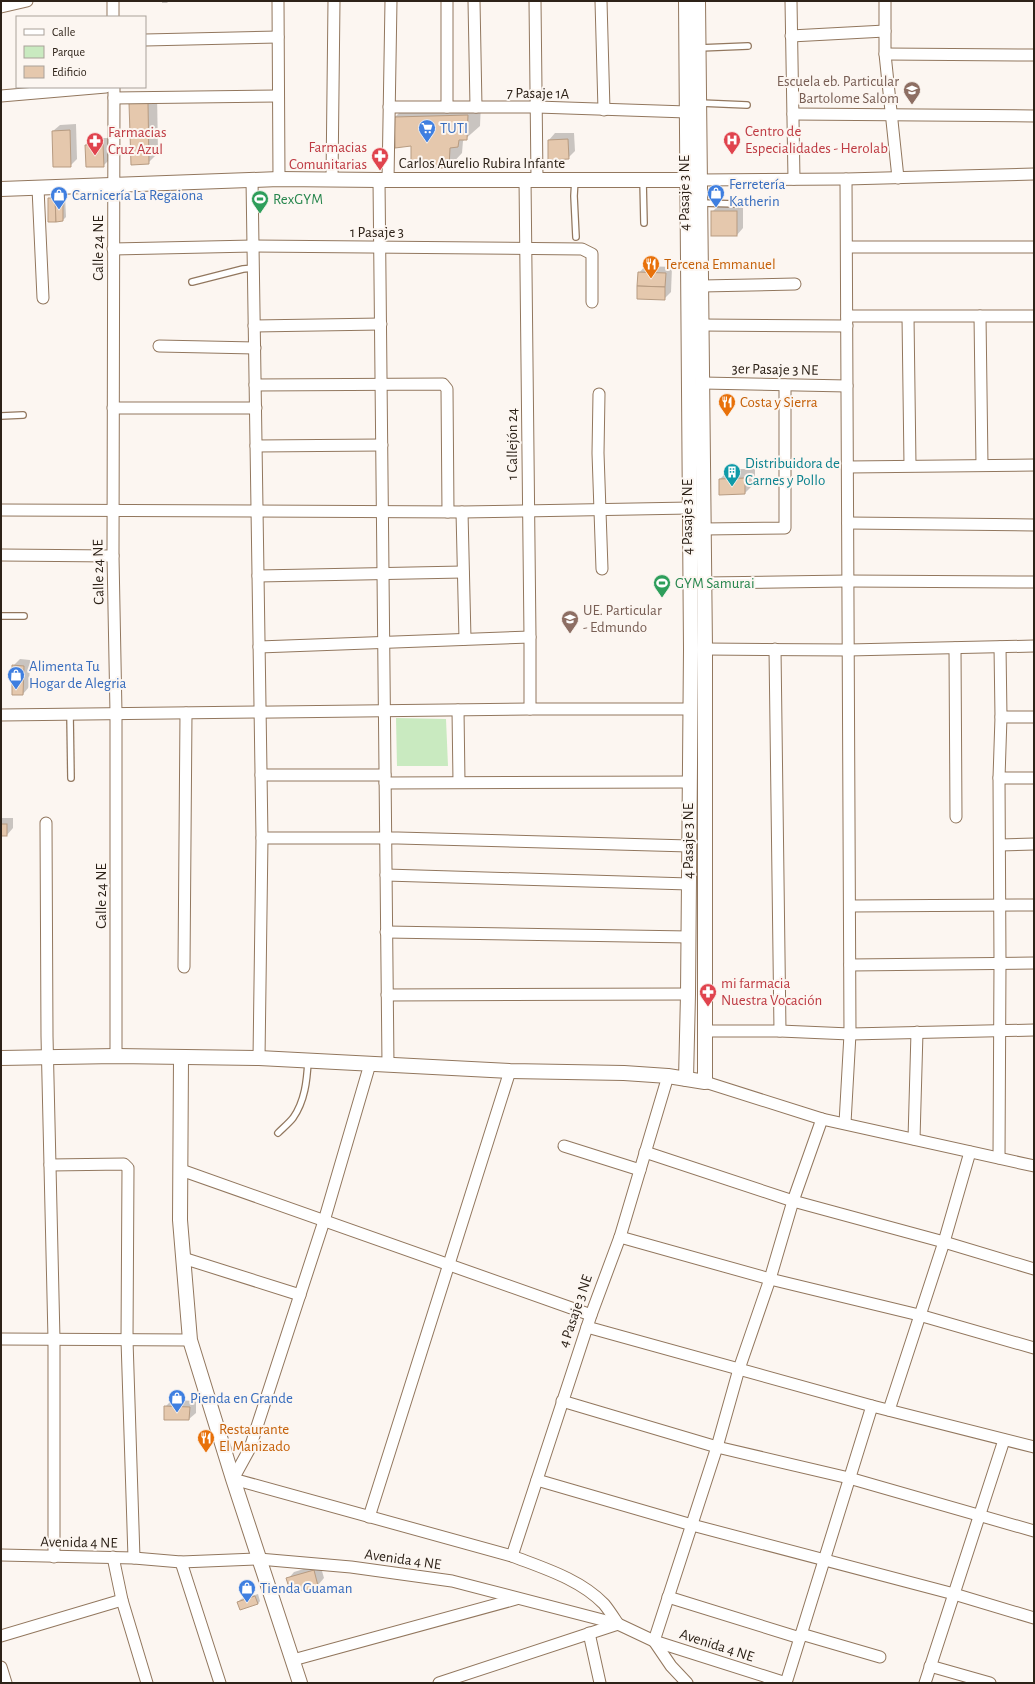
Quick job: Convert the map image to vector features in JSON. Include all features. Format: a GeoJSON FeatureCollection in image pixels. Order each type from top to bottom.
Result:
{"type":"FeatureCollection","features":[{"type":"Feature","properties":{"kind":"street"},"geometry":{"type":"LineString","coordinates":[[1,7],[27,1]]}},
{"type":"Feature","properties":{"kind":"street"},"geometry":{"type":"LineString","coordinates":[[113,1],[113,16]]}},
{"type":"Feature","properties":{"kind":"street"},"geometry":{"type":"LineString","coordinates":[[278,1],[279,179]]}},
{"type":"Feature","properties":{"kind":"street"},"geometry":{"type":"LineString","coordinates":[[332,179],[334,1]]}},
{"type":"Feature","properties":{"kind":"street"},"geometry":{"type":"LineString","coordinates":[[388,1065],[380,247],[389,107],[391,1]]}},
{"type":"Feature","properties":{"kind":"street"},"geometry":{"type":"LineString","coordinates":[[447,1],[448,107]]}},
{"type":"Feature","properties":{"kind":"street"},"geometry":{"type":"LineString","coordinates":[[474,1],[476,107]]}},
{"type":"Feature","properties":{"kind":"street","name":"1 Callejón 24"},"geometry":{"type":"LineString","coordinates":[[530,709],[526,248],[537,107],[535,1]]}},
{"type":"Feature","properties":{"kind":"street"},"geometry":{"type":"LineString","coordinates":[[602,1],[604,110]]}},
{"type":"Feature","properties":{"kind":"street","name":"4 Pasaje 3 NE"},"geometry":{"type":"LineString","coordinates":[[686,1],[690,508],[689,937],[686,1079]]}},
{"type":"Feature","properties":{"kind":"street","name":"4 Pasaje 3 NE"},"geometry":{"type":"LineString","coordinates":[[698,1],[705,649],[706,1082]]}},
{"type":"Feature","properties":{"kind":"street"},"geometry":{"type":"LineString","coordinates":[[791,1],[794,179]]}},
{"type":"Feature","properties":{"kind":"street"},"geometry":{"type":"LineString","coordinates":[[886,1],[886,54],[898,178]]}},
{"type":"Feature","properties":{"kind":"street"},"geometry":{"type":"LineString","coordinates":[[791,36],[885,30]]}},
{"type":"Feature","properties":{"kind":"street"},"geometry":{"type":"LineString","coordinates":[[146,40],[278,37]]}},
{"type":"Feature","properties":{"kind":"street"},"geometry":{"type":"LineString","coordinates":[[886,54],[1034,55]]}},
{"type":"Feature","properties":{"kind":"street"},"geometry":{"type":"LineString","coordinates":[[1,96],[94,88]]}},
{"type":"Feature","properties":{"kind":"street"},"geometry":{"type":"LineString","coordinates":[[114,92],[278,96]]}},
{"type":"Feature","properties":{"kind":"street","name":"Calle 24 NE"},"geometry":{"type":"LineString","coordinates":[[114,92],[112,556],[116,713],[116,1056]]}},
{"type":"Feature","properties":{"kind":"street","name":"7 Pasaje 1A"},"geometry":{"type":"LineString","coordinates":[[389,107],[537,107],[687,112]]}},
{"type":"Feature","properties":{"kind":"street"},"geometry":{"type":"LineString","coordinates":[[793,114],[1034,116]]}},
{"type":"Feature","properties":{"kind":"street"},"geometry":{"type":"LineString","coordinates":[[701,180],[846,179],[1034,174]]}},
{"type":"Feature","properties":{"kind":"street","name":"Carlos Aurelio Rubira Infante"},"geometry":{"type":"LineString","coordinates":[[1,189],[279,179],[701,180]]}},
{"type":"Feature","properties":{"kind":"street"},"geometry":{"type":"LineString","coordinates":[[845,1123],[850,1034],[846,179]]}},
{"type":"Feature","properties":{"kind":"street"},"geometry":{"type":"LineString","coordinates":[[252,180],[262,838],[259,1058]]}},
{"type":"Feature","properties":{"kind":"street"},"geometry":{"type":"LineString","coordinates":[[38,188],[40,205],[43,298]]}},
{"type":"Feature","properties":{"kind":"street","name":"1 Pasaje 3"},"geometry":{"type":"LineString","coordinates":[[113,249],[253,246],[582,249],[592,254],[592,302]]}},
{"type":"Feature","properties":{"kind":"street"},"geometry":{"type":"LineString","coordinates":[[847,247],[1034,247]]}},
{"type":"Feature","properties":{"kind":"street"},"geometry":{"type":"LineString","coordinates":[[702,286],[795,284]]}},
{"type":"Feature","properties":{"kind":"street"},"geometry":{"type":"LineString","coordinates":[[980,316],[982,465]]}},
{"type":"Feature","properties":{"kind":"street"},"geometry":{"type":"LineString","coordinates":[[702,325],[847,321],[908,317],[1034,316]]}},
{"type":"Feature","properties":{"kind":"street"},"geometry":{"type":"LineString","coordinates":[[908,317],[910,465]]}},
{"type":"Feature","properties":{"kind":"street"},"geometry":{"type":"LineString","coordinates":[[254,326],[380,324]]}},
{"type":"Feature","properties":{"kind":"street"},"geometry":{"type":"LineString","coordinates":[[159,346],[255,348]]}},
{"type":"Feature","properties":{"kind":"street"},"geometry":{"type":"LineString","coordinates":[[255,385],[381,383],[443,384],[447,389],[448,512]]}},
{"type":"Feature","properties":{"kind":"street","name":"3er Pasaje 3 NE"},"geometry":{"type":"LineString","coordinates":[[703,383],[847,386]]}},
{"type":"Feature","properties":{"kind":"street"},"geometry":{"type":"LineString","coordinates":[[704,529],[785,528],[785,385]]}},
{"type":"Feature","properties":{"kind":"street"},"geometry":{"type":"LineString","coordinates":[[598,394],[598,453],[602,569]]}},
{"type":"Feature","properties":{"kind":"street"},"geometry":{"type":"LineString","coordinates":[[113,408],[256,408]]}},
{"type":"Feature","properties":{"kind":"street"},"geometry":{"type":"LineString","coordinates":[[256,446],[382,445]]}},
{"type":"Feature","properties":{"kind":"street"},"geometry":{"type":"LineString","coordinates":[[848,467],[910,465],[1034,465]]}},
{"type":"Feature","properties":{"kind":"street"},"geometry":{"type":"LineString","coordinates":[[1,510],[462,512],[690,508]]}},
{"type":"Feature","properties":{"kind":"street"},"geometry":{"type":"LineString","coordinates":[[462,512],[464,639]]}},
{"type":"Feature","properties":{"kind":"street"},"geometry":{"type":"LineString","coordinates":[[848,523],[1034,524]]}},
{"type":"Feature","properties":{"kind":"street"},"geometry":{"type":"LineString","coordinates":[[1,555],[112,556]]}},
{"type":"Feature","properties":{"kind":"street"},"geometry":{"type":"LineString","coordinates":[[258,576],[464,572]]}},
{"type":"Feature","properties":{"kind":"street"},"geometry":{"type":"LineString","coordinates":[[704,583],[848,581],[1034,582]]}},
{"type":"Feature","properties":{"kind":"street"},"geometry":{"type":"LineString","coordinates":[[259,646],[530,637]]}},
{"type":"Feature","properties":{"kind":"street"},"geometry":{"type":"LineString","coordinates":[[705,649],[848,650],[1034,646]]}},
{"type":"Feature","properties":{"kind":"street"},"geometry":{"type":"LineString","coordinates":[[998,1158],[1000,963],[999,778],[1001,717],[1000,647]]}},
{"type":"Feature","properties":{"kind":"street"},"geometry":{"type":"LineString","coordinates":[[956,648],[956,817]]}},
{"type":"Feature","properties":{"kind":"street"},"geometry":{"type":"LineString","coordinates":[[775,649],[780,1031]]}},
{"type":"Feature","properties":{"kind":"street"},"geometry":{"type":"LineString","coordinates":[[1,715],[384,712],[530,709],[690,709]]}},
{"type":"Feature","properties":{"kind":"street"},"geometry":{"type":"LineString","coordinates":[[458,710],[459,782]]}},
{"type":"Feature","properties":{"kind":"street"},"geometry":{"type":"LineString","coordinates":[[184,967],[186,713]]}},
{"type":"Feature","properties":{"kind":"street"},"geometry":{"type":"LineString","coordinates":[[1001,717],[1034,717]]}},
{"type":"Feature","properties":{"kind":"street"},"geometry":{"type":"LineString","coordinates":[[261,775],[459,782],[690,782]]}},
{"type":"Feature","properties":{"kind":"street"},"geometry":{"type":"LineString","coordinates":[[999,778],[1034,778]]}},
{"type":"Feature","properties":{"kind":"street"},"geometry":{"type":"LineString","coordinates":[[46,823],[48,1057],[54,1339],[54,1557]]}},
{"type":"Feature","properties":{"kind":"street"},"geometry":{"type":"LineString","coordinates":[[262,838],[385,838],[689,846]]}},
{"type":"Feature","properties":{"kind":"street"},"geometry":{"type":"LineString","coordinates":[[1000,845],[1034,844]]}},
{"type":"Feature","properties":{"kind":"street"},"geometry":{"type":"LineString","coordinates":[[386,875],[689,884]]}},
{"type":"Feature","properties":{"kind":"street"},"geometry":{"type":"LineString","coordinates":[[850,906],[1034,905]]}},
{"type":"Feature","properties":{"kind":"street"},"geometry":{"type":"LineString","coordinates":[[386,932],[689,937]]}},
{"type":"Feature","properties":{"kind":"street"},"geometry":{"type":"LineString","coordinates":[[850,965],[1034,963]]}},
{"type":"Feature","properties":{"kind":"street"},"geometry":{"type":"LineString","coordinates":[[387,994],[688,994]]}},
{"type":"Feature","properties":{"kind":"street"},"geometry":{"type":"LineString","coordinates":[[706,1031],[780,1031],[850,1034],[1034,1030]]}},
{"type":"Feature","properties":{"kind":"street"},"geometry":{"type":"LineString","coordinates":[[914,1139],[917,1032]]}},
{"type":"Feature","properties":{"kind":"street"},"geometry":{"type":"LineString","coordinates":[[1,1058],[116,1056],[259,1058],[510,1071],[624,1073],[668,1076],[706,1082],[822,1119],[1034,1166]]}},
{"type":"Feature","properties":{"kind":"street"},"geometry":{"type":"LineString","coordinates":[[181,1058],[180,1220],[190,1340],[233,1479],[300,1683]]}},
{"type":"Feature","properties":{"kind":"street"},"geometry":{"type":"LineString","coordinates":[[233,1479],[250,1448],[324,1221],[370,1064]]}},
{"type":"Feature","properties":{"kind":"street"},"geometry":{"type":"LineString","coordinates":[[369,1517],[510,1071]]}},
{"type":"Feature","properties":{"kind":"street","name":"4 Pasaje 3 NE"},"geometry":{"type":"LineString","coordinates":[[512,1556],[586,1327],[620,1237],[668,1076]]}},
{"type":"Feature","properties":{"kind":"street"},"geometry":{"type":"LineString","coordinates":[[688,1683],[671,1666],[654,1641],[692,1525],[739,1369],[770,1279],[792,1201],[822,1119]]}},
{"type":"Feature","properties":{"kind":"street"},"geometry":{"type":"LineString","coordinates":[[564,1146],[640,1170]]}},
{"type":"Feature","properties":{"kind":"street"},"geometry":{"type":"LineString","coordinates":[[645,1152],[792,1201],[944,1242],[1034,1269]]}},
{"type":"Feature","properties":{"kind":"street"},"geometry":{"type":"LineString","coordinates":[[889,1410],[944,1242],[970,1152]]}},
{"type":"Feature","properties":{"kind":"street"},"geometry":{"type":"LineString","coordinates":[[50,1165],[124,1164],[128,1168],[127,1340],[134,1558]]}},
{"type":"Feature","properties":{"kind":"street"},"geometry":{"type":"LineString","coordinates":[[180,1170],[591,1314]]}},
{"type":"Feature","properties":{"kind":"street"},"geometry":{"type":"LineString","coordinates":[[620,1237],[770,1279],[919,1315],[1034,1348]]}},
{"type":"Feature","properties":{"kind":"street"},"geometry":{"type":"LineString","coordinates":[[184,1258],[300,1295]]}},
{"type":"Feature","properties":{"kind":"street"},"geometry":{"type":"LineString","coordinates":[[586,1327],[872,1406],[1034,1447]]}},
{"type":"Feature","properties":{"kind":"street"},"geometry":{"type":"LineString","coordinates":[[1,1339],[190,1340]]}},
{"type":"Feature","properties":{"kind":"street"},"geometry":{"type":"LineString","coordinates":[[562,1401],[716,1447],[849,1478],[1034,1531]]}},
{"type":"Feature","properties":{"kind":"street"},"geometry":{"type":"LineString","coordinates":[[786,1683],[872,1406]]}},
{"type":"Feature","properties":{"kind":"street"},"geometry":{"type":"LineString","coordinates":[[925,1683],[1004,1440]]}},
{"type":"Feature","properties":{"kind":"street"},"geometry":{"type":"LineString","coordinates":[[233,1479],[512,1556],[575,1583],[591,1593],[604,1605],[618,1624],[439,1683]]}},
{"type":"Feature","properties":{"kind":"street"},"geometry":{"type":"LineString","coordinates":[[537,1480],[692,1525],[954,1594],[1034,1618]]}},
{"type":"Feature","properties":{"kind":"street","name":"Avenida 4 NE"},"geometry":{"type":"LineString","coordinates":[[1,1555],[112,1557],[181,1562],[259,1559],[351,1567],[452,1581],[618,1624],[654,1641],[786,1683]]}},
{"type":"Feature","properties":{"kind":"street"},"geometry":{"type":"LineString","coordinates":[[112,1557],[122,1600],[147,1683]]}},
{"type":"Feature","properties":{"kind":"street"},"geometry":{"type":"LineString","coordinates":[[181,1562],[220,1683]]}},
{"type":"Feature","properties":{"kind":"street"},"geometry":{"type":"LineString","coordinates":[[668,1597],[800,1636],[880,1657]]}},
{"type":"Feature","properties":{"kind":"street"},"geometry":{"type":"LineString","coordinates":[[293,1660],[517,1599]]}},
{"type":"Feature","properties":{"kind":"street"},"geometry":{"type":"LineString","coordinates":[[1,1636],[122,1600]]}},
{"type":"Feature","properties":{"kind":"street"},"geometry":{"type":"LineString","coordinates":[[589,1633],[600,1683]]}},
{"type":"Feature","properties":{"kind":"street"},"geometry":{"type":"LineString","coordinates":[[930,1666],[990,1683]]}},
{"type":"Feature","properties":{"kind":"street"},"geometry":{"type":"LineString","coordinates":[[1,1667],[6,1683]]}},
{"type":"Feature","properties":{"kind":"lane"},"geometry":{"type":"LineString","coordinates":[[699,48],[748,46]]}},
{"type":"Feature","properties":{"kind":"lane"},"geometry":{"type":"LineString","coordinates":[[700,103],[747,105]]}},
{"type":"Feature","properties":{"kind":"lane"},"geometry":{"type":"LineString","coordinates":[[575,179],[574,196],[576,237]]}},
{"type":"Feature","properties":{"kind":"lane"},"geometry":{"type":"LineString","coordinates":[[643,180],[644,223]]}},
{"type":"Feature","properties":{"kind":"lane"},"geometry":{"type":"LineString","coordinates":[[701,203],[737,204]]}},
{"type":"Feature","properties":{"kind":"lane"},"geometry":{"type":"LineString","coordinates":[[192,282],[242,269],[254,268]]}},
{"type":"Feature","properties":{"kind":"lane"},"geometry":{"type":"LineString","coordinates":[[1,416],[24,415]]}},
{"type":"Feature","properties":{"kind":"lane"},"geometry":{"type":"LineString","coordinates":[[1,616],[24,616]]}},
{"type":"Feature","properties":{"kind":"lane"},"geometry":{"type":"LineString","coordinates":[[70,714],[71,778]]}},
{"type":"Feature","properties":{"kind":"lane"},"geometry":{"type":"LineString","coordinates":[[278,1133],[293,1117],[302,1101],[307,1078],[308,1061]]}},
{"type":"Feature","properties":{"kind":"green space"},"geometry":{"type":"Polygon","coordinates":[[[396,718],[446,719],[448,766],[397,766],[396,718]]]}},
{"type":"Feature","properties":{"kind":"building"},"geometry":{"type":"Polygon","coordinates":[[[129,103],[148,103],[149,164],[131,165],[129,103]]]}},
{"type":"Feature","properties":{"kind":"building","name":"TUTI"},"geometry":{"type":"Polygon","coordinates":[[[468,115],[467,140],[459,140],[458,147],[450,148],[449,168],[411,168],[411,146],[395,148],[394,117],[468,115]]]}},
{"type":"Feature","properties":{"kind":"building"},"geometry":{"type":"Polygon","coordinates":[[[70,130],[71,167],[53,167],[52,131],[70,130]]]}},
{"type":"Feature","properties":{"kind":"building"},"geometry":{"type":"Polygon","coordinates":[[[568,139],[569,159],[548,160],[548,140],[568,139]]]}},
{"type":"Feature","properties":{"kind":"building","name":"Farmacias Cruz Azul"},"geometry":{"type":"Polygon","coordinates":[[[103,144],[104,167],[86,167],[85,145],[103,144]]]}},
{"type":"Feature","properties":{"kind":"building"},"geometry":{"type":"Polygon","coordinates":[[[48,198],[55,198],[56,222],[48,222],[48,198]]]}},
{"type":"Feature","properties":{"kind":"building","name":"Carnicería La Regaiona"},"geometry":{"type":"Polygon","coordinates":[[[55,198],[63,198],[63,221],[56,222],[55,198]]]}},
{"type":"Feature","properties":{"kind":"building"},"geometry":{"type":"Polygon","coordinates":[[[711,211],[737,211],[737,236],[711,236],[711,211]]]}},
{"type":"Feature","properties":{"kind":"building","name":"Tercena Emmanuel"},"geometry":{"type":"Polygon","coordinates":[[[638,272],[666,273],[665,287],[637,286],[638,272]]]}},
{"type":"Feature","properties":{"kind":"building"},"geometry":{"type":"Polygon","coordinates":[[[637,286],[665,287],[665,300],[637,299],[637,286]]]}},
{"type":"Feature","properties":{"kind":"building","name":"Distribuidora de Carnes y Pollo"},"geometry":{"type":"Polygon","coordinates":[[[745,478],[745,494],[719,495],[719,479],[745,478]]]}},
{"type":"Feature","properties":{"kind":"building"},"geometry":{"type":"Polygon","coordinates":[[[12,665],[24,666],[23,695],[12,695],[12,665]]]}},
{"type":"Feature","properties":{"kind":"building"},"geometry":{"type":"Polygon","coordinates":[[[1,824],[7,824],[7,836],[1,836],[1,824]]]}},
{"type":"Feature","properties":{"kind":"building","name":"Pienda en Grande"},"geometry":{"type":"Polygon","coordinates":[[[164,1406],[190,1407],[189,1420],[164,1420],[164,1406]]]}},
{"type":"Feature","properties":{"kind":"building"},"geometry":{"type":"Polygon","coordinates":[[[314,1570],[318,1586],[291,1594],[286,1578],[314,1570]]]}},
{"type":"Feature","properties":{"kind":"building","name":"Tienda Guaman"},"geometry":{"type":"Polygon","coordinates":[[[255,1596],[258,1604],[240,1610],[237,1602],[255,1596]]]}},
{"type":"Feature","properties":{"kind":"place","name":"Escuela eb. Particular Bartolome Salom"},"geometry":{"type":"Point","coordinates":[912,105]}},
{"type":"Feature","properties":{"kind":"place","name":"TUTI"},"geometry":{"type":"Point","coordinates":[427,143]}},
{"type":"Feature","properties":{"kind":"place","name":"Centro de Especialidades - Herolab"},"geometry":{"type":"Point","coordinates":[732,155]}},
{"type":"Feature","properties":{"kind":"place","name":"Farmacias Cruz Azul"},"geometry":{"type":"Point","coordinates":[95,156]}},
{"type":"Feature","properties":{"kind":"place","name":"Farmacias Comunitarias"},"geometry":{"type":"Point","coordinates":[380,171]}},
{"type":"Feature","properties":{"kind":"place","name":"Ferretería Katherin"},"geometry":{"type":"Point","coordinates":[716,208]}},
{"type":"Feature","properties":{"kind":"place","name":"Carnicería La Regaiona"},"geometry":{"type":"Point","coordinates":[59,210]}},
{"type":"Feature","properties":{"kind":"place","name":"RexGYM"},"geometry":{"type":"Point","coordinates":[260,214]}},
{"type":"Feature","properties":{"kind":"place","name":"Tercena Emmanuel"},"geometry":{"type":"Point","coordinates":[651,279]}},
{"type":"Feature","properties":{"kind":"place","name":"Costa y Sierra"},"geometry":{"type":"Point","coordinates":[727,417]}},
{"type":"Feature","properties":{"kind":"place","name":"Distribuidora de Carnes y Pollo"},"geometry":{"type":"Point","coordinates":[732,487]}},
{"type":"Feature","properties":{"kind":"place","name":"GYM Samurai"},"geometry":{"type":"Point","coordinates":[662,598]}},
{"type":"Feature","properties":{"kind":"place","name":"UE. Particular - Edmundo"},"geometry":{"type":"Point","coordinates":[570,634]}},
{"type":"Feature","properties":{"kind":"place","name":"Alimenta Tu Hogar de Alegria"},"geometry":{"type":"Point","coordinates":[16,690]}},
{"type":"Feature","properties":{"kind":"place","name":"mi farmacia Nuestra Vocación"},"geometry":{"type":"Point","coordinates":[708,1007]}},
{"type":"Feature","properties":{"kind":"place","name":"Pienda en Grande"},"geometry":{"type":"Point","coordinates":[177,1413]}},
{"type":"Feature","properties":{"kind":"place","name":"Restaurante El Manizado"},"geometry":{"type":"Point","coordinates":[206,1453]}},
{"type":"Feature","properties":{"kind":"place","name":"Tienda Guaman"},"geometry":{"type":"Point","coordinates":[247,1603]}}]}
